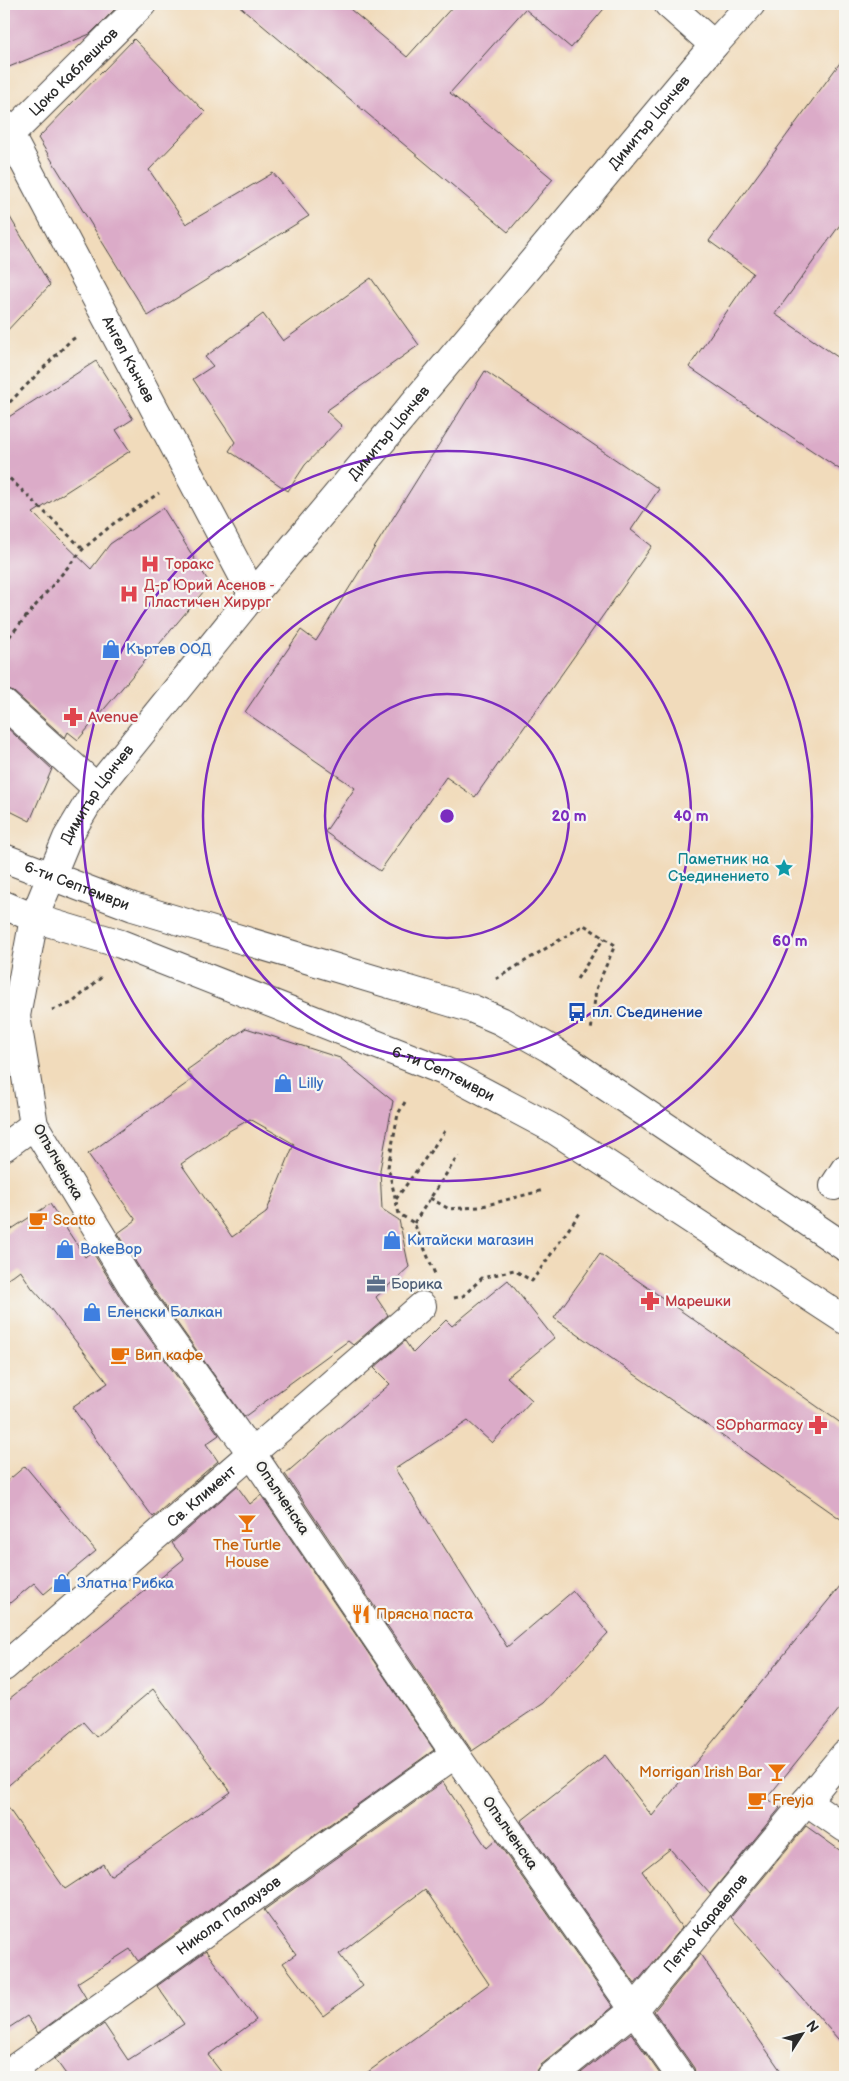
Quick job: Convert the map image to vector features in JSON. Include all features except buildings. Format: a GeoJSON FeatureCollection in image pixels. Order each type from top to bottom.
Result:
{"type":"FeatureCollection","features":[{"type":"Feature","properties":{"kind":"street","name":"Цоко Каблешков"},"geometry":{"type":"LineString","coordinates":[[6,134],[142,4]]}},
{"type":"Feature","properties":{"kind":"street"},"geometry":{"type":"LineString","coordinates":[[668,4],[714,45]]}},
{"type":"Feature","properties":{"kind":"street","name":"Димитър Цончев"},"geometry":{"type":"LineString","coordinates":[[52,877],[67,838],[97,788],[253,595],[714,45],[751,4]]}},
{"type":"Feature","properties":{"kind":"street","name":"Ангел Кънчев"},"geometry":{"type":"LineString","coordinates":[[6,134],[253,595]]}},
{"type":"Feature","properties":{"kind":"street"},"geometry":{"type":"LineString","coordinates":[[4,704],[97,788]]}},
{"type":"Feature","properties":{"kind":"street","name":"6-ти Септември"},"geometry":{"type":"LineString","coordinates":[[4,858],[133,907],[473,1009],[501,1021],[549,1048],[845,1247]]}},
{"type":"Feature","properties":{"kind":"street","name":"Опълченска"},"geometry":{"type":"LineString","coordinates":[[52,877],[34,918],[16,1016],[34,1126],[135,1291],[252,1454],[455,1754],[681,2077]]}},
{"type":"Feature","properties":{"kind":"street","name":"6-ти Септември"},"geometry":{"type":"LineString","coordinates":[[4,905],[34,918],[121,944],[444,1071],[500,1099],[565,1136],[845,1320]]}},
{"type":"Feature","properties":{"kind":"street"},"geometry":{"type":"LineString","coordinates":[[4,1147],[34,1126]]}},
{"type":"Feature","properties":{"kind":"street","name":"Св. Климент"},"geometry":{"type":"LineString","coordinates":[[4,1666],[252,1454],[434,1303]]}},
{"type":"Feature","properties":{"kind":"street","name":"Никола Палаузов"},"geometry":{"type":"LineString","coordinates":[[4,2076],[455,1754]]}},
{"type":"Feature","properties":{"kind":"street","name":"Петко Каравелов"},"geometry":{"type":"LineString","coordinates":[[551,2077],[634,2010],[845,1754]]}},
{"type":"Feature","properties":{"kind":"street"},"geometry":{"type":"LineString","coordinates":[[806,1801],[845,1828]]}},
{"type":"Feature","properties":{"kind":"path"},"geometry":{"type":"LineString","coordinates":[[4,408],[70,341],[106,318]]}},
{"type":"Feature","properties":{"kind":"path"},"geometry":{"type":"LineString","coordinates":[[4,473],[83,549]]}},
{"type":"Feature","properties":{"kind":"path"},"geometry":{"type":"LineString","coordinates":[[4,643],[5,636],[83,549],[113,524],[188,473]]}},
{"type":"Feature","properties":{"kind":"path"},"geometry":{"type":"LineString","coordinates":[[493,981],[584,925],[615,945],[596,989],[591,1032]]}},
{"type":"Feature","properties":{"kind":"path"},"geometry":{"type":"LineString","coordinates":[[577,979],[604,938]]}},
{"type":"Feature","properties":{"kind":"path"},"geometry":{"type":"LineString","coordinates":[[46,1012],[72,1003],[108,972]]}},
{"type":"Feature","properties":{"kind":"path"},"geometry":{"type":"LineString","coordinates":[[405,1102],[398,1114],[388,1167],[399,1214],[414,1223],[434,1303],[463,1296],[482,1278],[514,1270],[532,1281],[580,1213]]}},
{"type":"Feature","properties":{"kind":"path"},"geometry":{"type":"LineString","coordinates":[[396,1200],[445,1131]]}},
{"type":"Feature","properties":{"kind":"path"},"geometry":{"type":"LineString","coordinates":[[414,1223],[458,1156]]}},
{"type":"Feature","properties":{"kind":"path"},"geometry":{"type":"LineString","coordinates":[[430,1198],[449,1209],[479,1207],[544,1190]]}},
{"type":"Feature","properties":{"kind":"place","name":"Торакс"},"geometry":{"type":"Point","coordinates":[150,564]}},
{"type":"Feature","properties":{"kind":"place","name":"Д-р Юрий Асенов - Пластичен Хирург"},"geometry":{"type":"Point","coordinates":[129,594]}},
{"type":"Feature","properties":{"kind":"place","name":"Къртев ООД"},"geometry":{"type":"Point","coordinates":[111,649]}},
{"type":"Feature","properties":{"kind":"place","name":"Avenue"},"geometry":{"type":"Point","coordinates":[73,717]}},
{"type":"Feature","properties":{"kind":"place","name":"Паметник на Съединението"},"geometry":{"type":"Point","coordinates":[784,868]}},
{"type":"Feature","properties":{"kind":"place","name":"пл. Съединение"},"geometry":{"type":"Point","coordinates":[577,1012]}},
{"type":"Feature","properties":{"kind":"place","name":"Lilly"},"geometry":{"type":"Point","coordinates":[283,1083]}},
{"type":"Feature","properties":{"kind":"place","name":"Scatto"},"geometry":{"type":"Point","coordinates":[38,1220]}},
{"type":"Feature","properties":{"kind":"place","name":"Китайски магазин"},"geometry":{"type":"Point","coordinates":[392,1240]}},
{"type":"Feature","properties":{"kind":"place","name":"BakeBop"},"geometry":{"type":"Point","coordinates":[65,1249]}},
{"type":"Feature","properties":{"kind":"place","name":"Борика"},"geometry":{"type":"Point","coordinates":[376,1284]}},
{"type":"Feature","properties":{"kind":"place","name":"Марешки"},"geometry":{"type":"Point","coordinates":[650,1301]}},
{"type":"Feature","properties":{"kind":"place","name":"Еленски Балкан"},"geometry":{"type":"Point","coordinates":[92,1312]}},
{"type":"Feature","properties":{"kind":"place","name":"Вип кафе"},"geometry":{"type":"Point","coordinates":[120,1355]}},
{"type":"Feature","properties":{"kind":"place","name":"SOpharmacy"},"geometry":{"type":"Point","coordinates":[818,1425]}},
{"type":"Feature","properties":{"kind":"place","name":"The Turtle House"},"geometry":{"type":"Point","coordinates":[247,1523]}},
{"type":"Feature","properties":{"kind":"place","name":"Златна Рибка"},"geometry":{"type":"Point","coordinates":[62,1583]}},
{"type":"Feature","properties":{"kind":"place","name":"Прясна паста"},"geometry":{"type":"Point","coordinates":[361,1614]}},
{"type":"Feature","properties":{"kind":"place","name":"Morrigan Irish Bar"},"geometry":{"type":"Point","coordinates":[777,1772]}},
{"type":"Feature","properties":{"kind":"place","name":"Freyja"},"geometry":{"type":"Point","coordinates":[757,1800]}}]}
